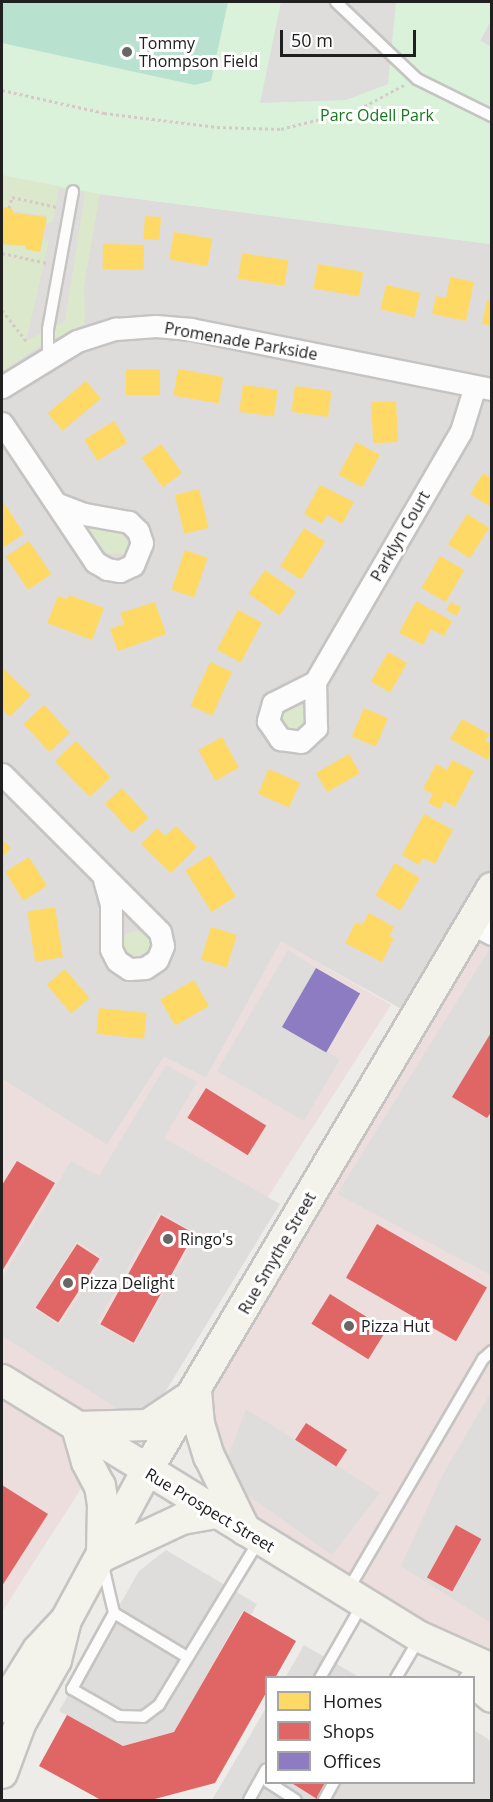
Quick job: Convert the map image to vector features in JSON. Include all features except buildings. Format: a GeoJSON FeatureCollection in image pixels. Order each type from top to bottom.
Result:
{"type":"FeatureCollection","features":[{"type":"Feature","properties":{"kind":"main road","name":"Rue Smythe Street"},"geometry":{"type":"LineString","coordinates":[[2,1707],[38,1650],[66,1620],[146,1472],[481,928],[492,888]]}},
{"type":"Feature","properties":{"kind":"main road","name":"Rue Prospect Street"},"geometry":{"type":"LineString","coordinates":[[2,1380],[146,1472],[253,1534],[420,1638],[467,1676]]}},
{"type":"Feature","properties":{"kind":"main road"},"geometry":{"type":"LineString","coordinates":[[196,1391],[148,1425],[76,1427],[103,1505],[102,1557],[182,1519],[217,1513]]}},
{"type":"Feature","properties":{"kind":"main road"},"geometry":{"type":"LineString","coordinates":[[196,1391],[199,1424],[209,1455],[253,1534]]}},
{"type":"Feature","properties":{"kind":"main road","name":"Rue Smythe Street"},"geometry":{"type":"LineString","coordinates":[[2,1773],[20,1724],[56,1660],[66,1620]]}},
{"type":"Feature","properties":{"kind":"main road","name":"Rue Prospect Street"},"geometry":{"type":"LineString","coordinates":[[420,1638],[492,1669]]}},
{"type":"Feature","properties":{"kind":"main road"},"geometry":{"type":"LineString","coordinates":[[475,1683],[492,1697]]}},
{"type":"Feature","properties":{"kind":"street","name":"Promenade Parkside"},"geometry":{"type":"LineString","coordinates":[[2,387],[48,356],[77,341],[115,329],[156,326],[191,329],[483,387]]}},
{"type":"Feature","properties":{"kind":"street","name":"Parklyn Court"},"geometry":{"type":"LineString","coordinates":[[315,682],[461,431],[483,387]]}},
{"type":"Feature","properties":{"kind":"street"},"geometry":{"type":"LineString","coordinates":[[2,423],[58,504]]}},
{"type":"Feature","properties":{"kind":"street"},"geometry":{"type":"LineString","coordinates":[[2,774],[104,880]]}},
{"type":"Feature","properties":{"kind":"lane"},"geometry":{"type":"LineString","coordinates":[[336,2],[417,78],[492,116]]}},
{"type":"Feature","properties":{"kind":"lane"},"geometry":{"type":"LineString","coordinates":[[48,356],[48,329],[73,191]]}},
{"type":"Feature","properties":{"kind":"lane"},"geometry":{"type":"LineString","coordinates":[[320,1676],[354,1598],[483,1359],[492,1351]]}},
{"type":"Feature","properties":{"kind":"lane"},"geometry":{"type":"LineString","coordinates":[[102,1557],[114,1613],[72,1689],[119,1716],[143,1716],[159,1705],[253,1534]]}},
{"type":"Feature","properties":{"kind":"lane"},"geometry":{"type":"LineString","coordinates":[[114,1613],[187,1657]]}},
{"type":"Feature","properties":{"kind":"lane"},"geometry":{"type":"LineString","coordinates":[[397,1676],[420,1638]]}},
{"type":"Feature","properties":{"kind":"lane"},"geometry":{"type":"LineString","coordinates":[[249,1800],[265,1774]]}},
{"type":"Feature","properties":{"kind":"lane"},"geometry":{"type":"LineString","coordinates":[[272,1784],[296,1800]]}},
{"type":"Feature","properties":{"kind":"lane"},"geometry":{"type":"LineString","coordinates":[[324,1800],[333,1784]]}},
{"type":"Feature","properties":{"kind":"path"},"geometry":{"type":"LineString","coordinates":[[2,90],[104,113],[217,127],[281,129],[359,109],[417,78]]}},
{"type":"Feature","properties":{"kind":"path"},"geometry":{"type":"LineString","coordinates":[[9,208],[12,197],[56,206]]}},
{"type":"Feature","properties":{"kind":"path"},"geometry":{"type":"LineString","coordinates":[[2,253],[44,262]]}},
{"type":"Feature","properties":{"kind":"path"},"geometry":{"type":"LineString","coordinates":[[2,310],[26,341]]}},
{"type":"Feature","properties":{"kind":"shaded area"},"geometry":{"type":"Polygon","coordinates":[[[281,2],[396,2],[388,84],[346,100],[260,103],[281,2]]]}},
{"type":"Feature","properties":{"kind":"shaded area"},"geometry":{"type":"Polygon","coordinates":[[[491,20],[491,47],[480,41],[491,20]]]}},
{"type":"Feature","properties":{"kind":"shaded area"},"geometry":{"type":"Polygon","coordinates":[[[2,175],[100,194],[491,244],[491,888],[416,1017],[281,942],[206,1078],[164,1057],[107,1145],[2,1079],[2,175]]]}},
{"type":"Feature","properties":{"kind":"shaded area"},"geometry":{"type":"Polygon","coordinates":[[[59,188],[85,193],[65,321],[26,341],[49,242],[43,238],[46,224],[53,222],[59,188]]]}},
{"type":"Feature","properties":{"kind":"shaded area"},"geometry":{"type":"Polygon","coordinates":[[[491,888],[491,1669],[238,1521],[202,1390],[347,1098],[491,888]]]}},
{"type":"Feature","properties":{"kind":"shaded area"},"geometry":{"type":"Polygon","coordinates":[[[281,941],[391,1005],[2,1612],[2,1079],[107,1145],[164,1057],[206,1078],[281,941]]]}},
{"type":"Feature","properties":{"kind":"shaded area"},"geometry":{"type":"Polygon","coordinates":[[[491,947],[491,1275],[337,1194],[491,947]]]}},
{"type":"Feature","properties":{"kind":"shaded area"},"geometry":{"type":"Polygon","coordinates":[[[288,950],[316,968],[283,1027],[340,1059],[304,1121],[217,1071],[288,950]]]}},
{"type":"Feature","properties":{"kind":"shaded area"},"geometry":{"type":"Polygon","coordinates":[[[166,1065],[197,1082],[164,1138],[280,1204],[156,1407],[144,1414],[125,1413],[2,1336],[2,1278],[71,1161],[99,1176],[166,1065]],[[159,1212],[97,1323],[134,1345],[198,1234],[159,1212]],[[77,1241],[34,1309],[60,1325],[103,1259],[77,1241]]]}},
{"type":"Feature","properties":{"kind":"shaded area"},"geometry":{"type":"Polygon","coordinates":[[[491,1392],[491,1623],[401,1566],[442,1476],[491,1392]]]}},
{"type":"Feature","properties":{"kind":"shaded area"},"geometry":{"type":"Polygon","coordinates":[[[246,1409],[380,1493],[332,1555],[221,1476],[246,1409]]]}},
{"type":"Feature","properties":{"kind":"shaded area"},"geometry":{"type":"Polygon","coordinates":[[[166,1550],[257,1604],[251,1615],[243,1611],[174,1732],[123,1746],[59,1711],[139,1571],[166,1550]]]}},
{"type":"Feature","properties":{"kind":"shaded area"},"geometry":{"type":"Polygon","coordinates":[[[304,1645],[357,1676],[286,1676],[304,1645]]]}},
{"type":"Feature","properties":{"kind":"shaded area"},"geometry":{"type":"Polygon","coordinates":[[[265,1710],[265,1784],[475,1784],[475,1731],[491,1741],[491,1800],[212,1800],[265,1710]]]}},
{"type":"Feature","properties":{"kind":"green space","name":"Parc Odell Park"},"geometry":{"type":"Polygon","coordinates":[[[2,2],[491,2],[491,20],[480,40],[491,47],[491,244],[100,194],[2,175],[2,2]]]}},
{"type":"Feature","properties":{"kind":"green space","name":"Tommy Thompson Field"},"geometry":{"type":"Polygon","coordinates":[[[2,2],[228,2],[211,81],[195,85],[2,43],[2,2]]]}},
{"type":"Feature","properties":{"kind":"green space"},"geometry":{"type":"Polygon","coordinates":[[[2,174],[100,194],[84,286],[85,324],[40,346],[2,372],[2,244],[26,246],[26,249],[40,252],[43,238],[49,241],[27,340],[65,321],[53,222],[46,224],[47,216],[2,210],[2,174]]]}},
{"type":"Feature","properties":{"kind":"green space"},"geometry":{"type":"Polygon","coordinates":[[[88,524],[123,534],[129,542],[125,554],[107,554],[86,527],[88,524]]]}},
{"type":"Feature","properties":{"kind":"green space"},"geometry":{"type":"Polygon","coordinates":[[[294,703],[303,707],[307,716],[303,725],[294,729],[285,725],[281,716],[285,707],[294,703]]]}},
{"type":"Feature","properties":{"kind":"green space"},"geometry":{"type":"Polygon","coordinates":[[[136,931],[146,935],[150,945],[146,955],[136,959],[126,955],[122,945],[126,935],[136,931]]]}},
{"type":"Feature","properties":{"kind":"place","name":"Tommy Thompson Field"},"geometry":{"type":"Point","coordinates":[127,52]}},
{"type":"Feature","properties":{"kind":"place","name":"Ringo's"},"geometry":{"type":"Point","coordinates":[168,1239]}},
{"type":"Feature","properties":{"kind":"place","name":"Pizza Delight"},"geometry":{"type":"Point","coordinates":[68,1283]}},
{"type":"Feature","properties":{"kind":"place","name":"Pizza Hut"},"geometry":{"type":"Point","coordinates":[349,1326]}}]}
